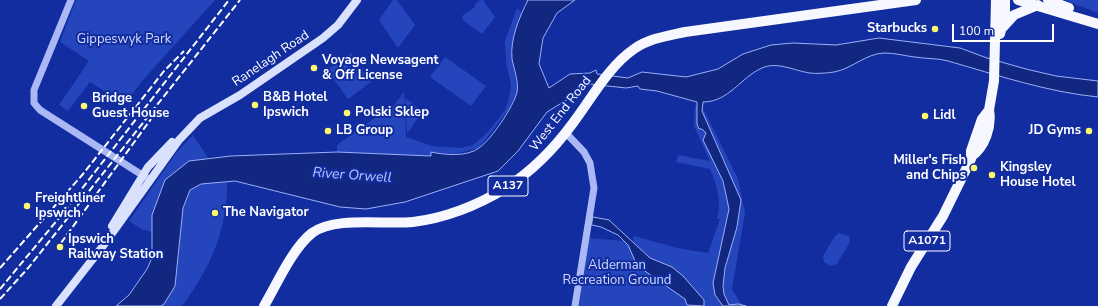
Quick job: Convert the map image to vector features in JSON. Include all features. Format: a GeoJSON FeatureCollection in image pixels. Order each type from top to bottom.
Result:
{"type":"FeatureCollection","features":[{"type":"Feature","properties":{"kind":"main road","name":"Ranelagh Road"},"geometry":{"type":"LineString","coordinates":[[56,306],[112,234],[146,178],[178,140],[200,118],[240,95],[323,38],[340,23],[357,0]]}},
{"type":"Feature","properties":{"kind":"main road","name":"West End Road"},"geometry":{"type":"LineString","coordinates":[[264,306],[297,250],[314,232],[337,223],[412,222],[461,209],[498,192],[522,177],[549,152],[566,133],[611,70],[634,49],[652,40],[664,36],[916,0]]}},
{"type":"Feature","properties":{"kind":"main road","name":"A1071"},"geometry":{"type":"LineString","coordinates":[[892,306],[912,267],[943,216],[971,157],[971,151],[983,129],[982,119],[988,110],[994,77],[996,57],[996,0]]}},
{"type":"Feature","properties":{"kind":"main road","name":"A1071"},"geometry":{"type":"LineString","coordinates":[[996,46],[1002,29],[1006,0]]}},
{"type":"Feature","properties":{"kind":"main road"},"geometry":{"type":"LineString","coordinates":[[1018,0],[1094,23]]}},
{"type":"Feature","properties":{"kind":"main road"},"geometry":{"type":"LineString","coordinates":[[1048,0],[1085,14],[1094,23]]}},
{"type":"Feature","properties":{"kind":"main road"},"geometry":{"type":"LineString","coordinates":[[1002,29],[1014,15],[1038,5]]}},
{"type":"Feature","properties":{"kind":"street"},"geometry":{"type":"LineString","coordinates":[[71,0],[34,90],[33,101],[40,110],[146,178]]}},
{"type":"Feature","properties":{"kind":"street"},"geometry":{"type":"LineString","coordinates":[[566,133],[584,152],[590,163],[594,188],[575,306]]}},
{"type":"Feature","properties":{"kind":"green space","name":"Gippeswyk Park"},"geometry":{"type":"Polygon","coordinates":[[[76,0],[215,0],[142,81],[125,104],[90,82],[68,111],[59,105],[89,61],[60,42],[76,0]]]}},
{"type":"Feature","properties":{"kind":"green space"},"geometry":{"type":"Polygon","coordinates":[[[393,0],[397,0],[415,25],[398,48],[379,20],[393,0]]]}},
{"type":"Feature","properties":{"kind":"green space"},"geometry":{"type":"Polygon","coordinates":[[[480,0],[483,0],[495,17],[482,34],[464,21],[462,16],[475,7],[475,4],[480,0]]]}},
{"type":"Feature","properties":{"kind":"green space"},"geometry":{"type":"Polygon","coordinates":[[[1065,0],[1098,0],[1098,13],[1065,0]]]}},
{"type":"Feature","properties":{"kind":"green space"},"geometry":{"type":"Polygon","coordinates":[[[517,8],[522,13],[512,43],[512,57],[518,91],[510,108],[479,148],[454,154],[431,152],[431,156],[337,152],[337,145],[389,108],[391,109],[404,92],[406,137],[432,146],[461,148],[473,145],[488,132],[505,110],[509,99],[511,85],[506,62],[505,41],[517,8]]]}},
{"type":"Feature","properties":{"kind":"green space"},"geometry":{"type":"Polygon","coordinates":[[[351,53],[371,82],[348,99],[327,70],[351,53]]]}},
{"type":"Feature","properties":{"kind":"green space"},"geometry":{"type":"Polygon","coordinates":[[[445,57],[486,86],[471,106],[430,77],[445,57]]]}},
{"type":"Feature","properties":{"kind":"green space"},"geometry":{"type":"Polygon","coordinates":[[[405,98],[417,107],[424,109],[407,134],[405,98]]]}},
{"type":"Feature","properties":{"kind":"green space","name":"Alderman Recreation Ground"},"geometry":{"type":"Polygon","coordinates":[[[695,105],[705,112],[738,179],[745,213],[732,289],[741,304],[747,306],[579,306],[589,238],[633,242],[634,236],[677,248],[708,253],[720,219],[717,219],[719,200],[715,181],[710,169],[676,162],[678,155],[710,161],[694,126],[695,105]]]}},
{"type":"Feature","properties":{"kind":"green space"},"geometry":{"type":"Polygon","coordinates":[[[193,135],[209,159],[189,161],[152,215],[152,232],[141,229],[129,221],[176,153],[193,135]]]}},
{"type":"Feature","properties":{"kind":"green space"},"geometry":{"type":"Polygon","coordinates":[[[227,182],[227,199],[221,232],[209,263],[182,306],[161,306],[175,286],[183,208],[190,190],[201,184],[227,182]]]}},
{"type":"Feature","properties":{"kind":"green space"},"geometry":{"type":"Polygon","coordinates":[[[839,233],[849,236],[850,242],[837,264],[830,266],[824,262],[823,256],[835,236],[839,233]]]}},
{"type":"Feature","properties":{"kind":"water","name":"River Orwell"},"geometry":{"type":"Polygon","coordinates":[[[528,0],[575,0],[557,13],[543,38],[539,64],[549,88],[570,74],[590,73],[596,70],[597,74],[628,78],[642,72],[686,77],[718,69],[743,54],[771,45],[793,43],[836,45],[879,38],[960,48],[987,58],[1026,69],[1056,76],[1098,81],[1098,97],[1079,95],[1041,87],[944,60],[885,53],[865,58],[847,68],[828,73],[810,73],[780,66],[768,66],[755,72],[728,94],[712,101],[703,102],[702,111],[741,200],[737,227],[725,268],[723,286],[724,294],[729,305],[738,304],[746,306],[723,306],[715,295],[713,283],[729,209],[723,181],[703,140],[706,133],[702,129],[699,129],[697,124],[697,102],[657,91],[640,89],[638,86],[626,88],[590,84],[581,88],[581,91],[547,112],[518,151],[498,171],[405,202],[366,209],[340,207],[235,181],[201,184],[190,190],[183,208],[175,286],[164,304],[161,306],[116,306],[129,295],[147,269],[152,258],[152,215],[165,180],[189,161],[231,156],[337,152],[431,156],[431,152],[443,154],[462,154],[479,148],[490,138],[507,114],[517,92],[516,76],[512,59],[512,44],[518,21],[528,0]]]}},
{"type":"Feature","properties":{"kind":"water"},"geometry":{"type":"Polygon","coordinates":[[[593,217],[609,220],[650,258],[672,267],[683,276],[704,300],[704,306],[687,305],[685,299],[642,269],[636,263],[628,245],[618,235],[601,227],[592,225],[593,217]]]}},
{"type":"Feature","properties":{"kind":"railway"},"geometry":{"type":"LineString","coordinates":[[0,289],[59,218],[229,0]]}},
{"type":"Feature","properties":{"kind":"railway"},"geometry":{"type":"LineString","coordinates":[[0,299],[29,267],[240,0]]}},
{"type":"Feature","properties":{"kind":"railway"},"geometry":{"type":"LineString","coordinates":[[0,268],[83,174],[164,71],[184,51]]}},
{"type":"Feature","properties":{"kind":"railway"},"geometry":{"type":"LineString","coordinates":[[61,243],[151,119]]}},
{"type":"Feature","properties":{"kind":"place","name":"Starbucks"},"geometry":{"type":"Point","coordinates":[935,29]}},
{"type":"Feature","properties":{"kind":"place","name":"Voyage Newsagent & Off License"},"geometry":{"type":"Point","coordinates":[314,68]}},
{"type":"Feature","properties":{"kind":"place","name":"B&B Hotel Ipswich"},"geometry":{"type":"Point","coordinates":[255,105]}},
{"type":"Feature","properties":{"kind":"place","name":"Bridge Guest House"},"geometry":{"type":"Point","coordinates":[84,106]}},
{"type":"Feature","properties":{"kind":"place","name":"Polski Sklep"},"geometry":{"type":"Point","coordinates":[347,113]}},
{"type":"Feature","properties":{"kind":"place","name":"Lidl"},"geometry":{"type":"Point","coordinates":[925,116]}},
{"type":"Feature","properties":{"kind":"place","name":"LB Group"},"geometry":{"type":"Point","coordinates":[328,131]}},
{"type":"Feature","properties":{"kind":"place","name":"JD Gyms"},"geometry":{"type":"Point","coordinates":[1089,131]}},
{"type":"Feature","properties":{"kind":"place","name":"Miller's Fish and Chips"},"geometry":{"type":"Point","coordinates":[974,168]}},
{"type":"Feature","properties":{"kind":"place","name":"Kingsley House Hotel"},"geometry":{"type":"Point","coordinates":[992,175]}},
{"type":"Feature","properties":{"kind":"place","name":"Freightliner Ipswich"},"geometry":{"type":"Point","coordinates":[27,206]}},
{"type":"Feature","properties":{"kind":"place","name":"The Navigator"},"geometry":{"type":"Point","coordinates":[215,213]}},
{"type":"Feature","properties":{"kind":"place","name":"Ipswich Railway Station"},"geometry":{"type":"Point","coordinates":[60,247]}}]}
